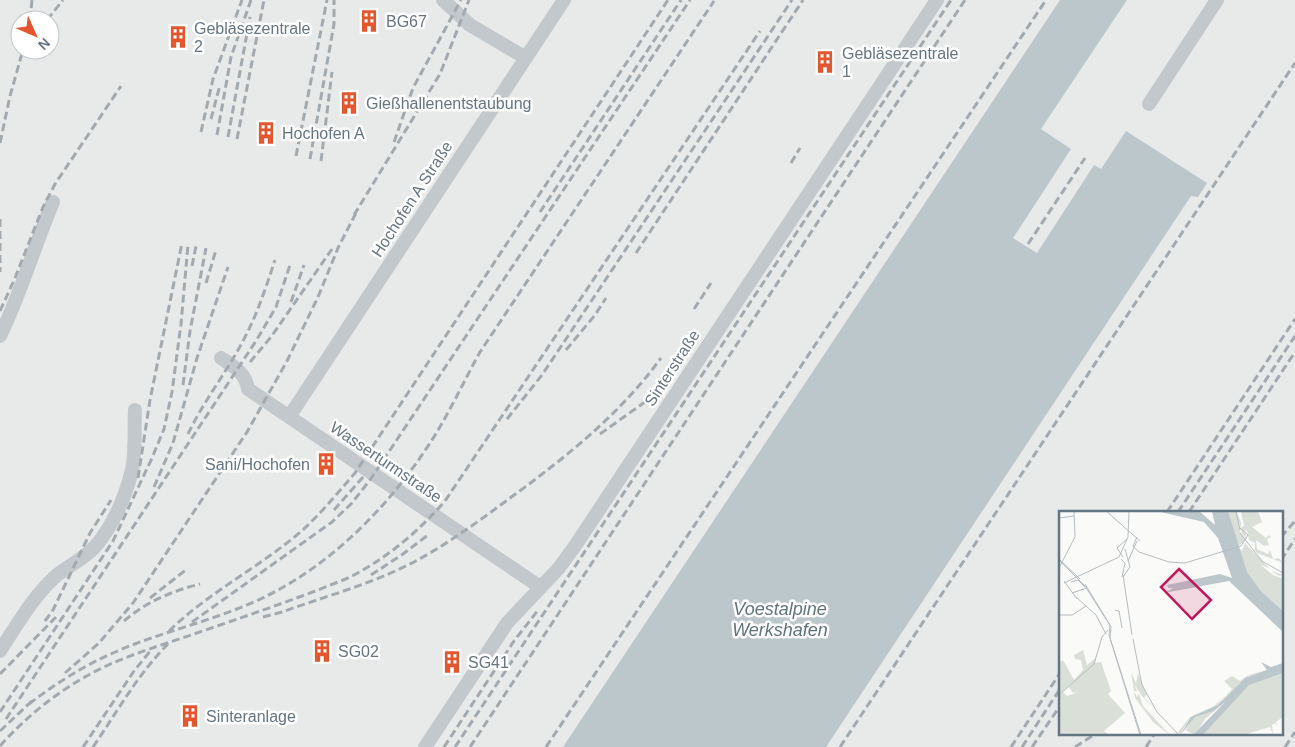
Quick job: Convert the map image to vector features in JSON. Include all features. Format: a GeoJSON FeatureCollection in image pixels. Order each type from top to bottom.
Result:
{"type":"FeatureCollection","features":[{"type":"Feature","properties":{"kind":"street"},"geometry":{"type":"LineString","coordinates":[[443,0],[470,25],[526,58]]}},
{"type":"Feature","properties":{"kind":"street","name":"Hochofen A Straße"},"geometry":{"type":"LineString","coordinates":[[289,417],[564,0]]}},
{"type":"Feature","properties":{"kind":"street","name":"Sinterstraße"},"geometry":{"type":"LineString","coordinates":[[425,747],[504,628],[559,568],[576,546],[937,0]]}},
{"type":"Feature","properties":{"kind":"street"},"geometry":{"type":"LineString","coordinates":[[1149,104],[1217,0]]}},
{"type":"Feature","properties":{"kind":"street"},"geometry":{"type":"LineString","coordinates":[[0,336],[14,308],[53,202]]}},
{"type":"Feature","properties":{"kind":"street","name":"Wasserturmstraße"},"geometry":{"type":"LineString","coordinates":[[221,358],[243,375],[247,381],[248,389],[540,587]]}},
{"type":"Feature","properties":{"kind":"street"},"geometry":{"type":"LineString","coordinates":[[0,651],[42,591],[58,575],[88,554],[99,542],[110,523],[124,496],[132,469],[135,410]]}},
{"type":"Feature","properties":{"kind":"shaded area"},"geometry":{"type":"Polygon","coordinates":[[[0,0],[1295,0],[1295,747],[0,747],[0,0]]]}},
{"type":"Feature","properties":{"kind":"water","name":"Voestalpine Werkshafen"},"geometry":{"type":"Polygon","coordinates":[[[1060,0],[1127,0],[1041,129],[1071,149],[1013,238],[1037,253],[1094,165],[1101,169],[1126,131],[1207,183],[1198,197],[1191,196],[826,747],[563,747],[1060,0]]]}},
{"type":"Feature","properties":{"kind":"railway"},"geometry":{"type":"LineString","coordinates":[[31,10],[32,0]]}},
{"type":"Feature","properties":{"kind":"railway"},"geometry":{"type":"LineString","coordinates":[[55,10],[63,0]]}},
{"type":"Feature","properties":{"kind":"railway"},"geometry":{"type":"LineString","coordinates":[[201,132],[213,79],[242,0]]}},
{"type":"Feature","properties":{"kind":"railway"},"geometry":{"type":"LineString","coordinates":[[217,135],[231,57],[251,0]]}},
{"type":"Feature","properties":{"kind":"railway"},"geometry":{"type":"LineString","coordinates":[[237,139],[264,0]]}},
{"type":"Feature","properties":{"kind":"railway"},"geometry":{"type":"LineString","coordinates":[[296,156],[327,0]]}},
{"type":"Feature","properties":{"kind":"railway"},"geometry":{"type":"LineString","coordinates":[[310,159],[334,24],[334,0]]}},
{"type":"Feature","properties":{"kind":"railway"},"geometry":{"type":"LineString","coordinates":[[394,142],[413,88],[461,0]]}},
{"type":"Feature","properties":{"kind":"railway"},"geometry":{"type":"LineString","coordinates":[[354,215],[440,74],[469,0]]}},
{"type":"Feature","properties":{"kind":"railway"},"geometry":{"type":"LineString","coordinates":[[169,631],[198,606],[301,532],[325,508],[355,473],[668,0]]}},
{"type":"Feature","properties":{"kind":"railway"},"geometry":{"type":"LineString","coordinates":[[540,212],[681,0]]}},
{"type":"Feature","properties":{"kind":"railway"},"geometry":{"type":"LineString","coordinates":[[192,622],[332,522],[351,504],[370,480],[690,0]]}},
{"type":"Feature","properties":{"kind":"railway"},"geometry":{"type":"LineString","coordinates":[[507,419],[542,375],[792,0]]}},
{"type":"Feature","properties":{"kind":"railway"},"geometry":{"type":"LineString","coordinates":[[636,253],[803,0]]}},
{"type":"Feature","properties":{"kind":"railway"},"geometry":{"type":"LineString","coordinates":[[455,747],[951,0]]}},
{"type":"Feature","properties":{"kind":"railway"},"geometry":{"type":"LineString","coordinates":[[470,747],[965,0]]}},
{"type":"Feature","properties":{"kind":"railway"},"geometry":{"type":"LineString","coordinates":[[546,747],[1046,0]]}},
{"type":"Feature","properties":{"kind":"railway"},"geometry":{"type":"LineString","coordinates":[[29,704],[70,676],[113,653],[237,609],[298,579],[351,537],[375,513],[398,487],[437,432],[480,352],[714,1]]}},
{"type":"Feature","properties":{"kind":"railway"},"geometry":{"type":"LineString","coordinates":[[228,137],[250,17]]}},
{"type":"Feature","properties":{"kind":"railway"},"geometry":{"type":"LineString","coordinates":[[0,746],[25,720],[68,687],[83,678],[135,654],[348,578],[388,554],[423,524],[445,501],[760,31]]}},
{"type":"Feature","properties":{"kind":"railway"},"geometry":{"type":"LineString","coordinates":[[0,143],[20,60]]}},
{"type":"Feature","properties":{"kind":"railway"},"geometry":{"type":"LineString","coordinates":[[840,747],[1295,63]]}},
{"type":"Feature","properties":{"kind":"railway"},"geometry":{"type":"LineString","coordinates":[[321,161],[332,72]]}},
{"type":"Feature","properties":{"kind":"railway"},"geometry":{"type":"LineString","coordinates":[[211,119],[220,85]]}},
{"type":"Feature","properties":{"kind":"railway"},"geometry":{"type":"LineString","coordinates":[[0,311],[43,207],[55,184],[121,86]]}},
{"type":"Feature","properties":{"kind":"railway"},"geometry":{"type":"LineString","coordinates":[[791,163],[800,148]]}},
{"type":"Feature","properties":{"kind":"railway"},"geometry":{"type":"LineString","coordinates":[[1028,244],[1085,158]]}},
{"type":"Feature","properties":{"kind":"railway"},"geometry":{"type":"LineString","coordinates":[[65,673],[99,643],[133,603],[247,432],[287,361],[318,297],[338,248],[358,209]]}},
{"type":"Feature","properties":{"kind":"railway"},"geometry":{"type":"LineString","coordinates":[[0,219],[0,272]]}},
{"type":"Feature","properties":{"kind":"railway"},"geometry":{"type":"LineString","coordinates":[[138,478],[150,400],[182,243]]}},
{"type":"Feature","properties":{"kind":"railway"},"geometry":{"type":"LineString","coordinates":[[0,712],[113,541],[164,429],[172,392],[181,324],[188,245]]}},
{"type":"Feature","properties":{"kind":"railway"},"geometry":{"type":"LineString","coordinates":[[192,266],[196,246]]}},
{"type":"Feature","properties":{"kind":"railway"},"geometry":{"type":"LineString","coordinates":[[183,385],[190,331],[206,248]]}},
{"type":"Feature","properties":{"kind":"railway"},"geometry":{"type":"LineString","coordinates":[[250,362],[271,337],[332,249]]}},
{"type":"Feature","properties":{"kind":"railway"},"geometry":{"type":"LineString","coordinates":[[206,283],[216,250]]}},
{"type":"Feature","properties":{"kind":"railway"},"geometry":{"type":"LineString","coordinates":[[188,434],[248,331],[275,260]]}},
{"type":"Feature","properties":{"kind":"railway"},"geometry":{"type":"LineString","coordinates":[[6,719],[256,341],[276,307],[291,262]]}},
{"type":"Feature","properties":{"kind":"railway"},"geometry":{"type":"LineString","coordinates":[[291,302],[304,265]]}},
{"type":"Feature","properties":{"kind":"railway"},"geometry":{"type":"LineString","coordinates":[[154,487],[173,443],[197,358],[228,267]]}},
{"type":"Feature","properties":{"kind":"railway"},"geometry":{"type":"LineString","coordinates":[[694,309],[711,283]]}},
{"type":"Feature","properties":{"kind":"railway"},"geometry":{"type":"LineString","coordinates":[[566,350],[595,315],[606,298]]}},
{"type":"Feature","properties":{"kind":"railway"},"geometry":{"type":"LineString","coordinates":[[1168,511],[1295,319]]}},
{"type":"Feature","properties":{"kind":"railway"},"geometry":{"type":"LineString","coordinates":[[1179,511],[1295,336]]}},
{"type":"Feature","properties":{"kind":"railway"},"geometry":{"type":"LineString","coordinates":[[1190,511],[1295,352]]}},
{"type":"Feature","properties":{"kind":"railway"},"geometry":{"type":"LineString","coordinates":[[263,617],[379,578],[422,558],[449,541],[524,488],[588,437],[626,400],[661,358]]}},
{"type":"Feature","properties":{"kind":"railway"},"geometry":{"type":"LineString","coordinates":[[600,434],[652,397]]}},
{"type":"Feature","properties":{"kind":"railway"},"geometry":{"type":"LineString","coordinates":[[334,510],[364,476]]}},
{"type":"Feature","properties":{"kind":"railway"},"geometry":{"type":"LineString","coordinates":[[45,621],[53,610],[90,533],[111,500]]}},
{"type":"Feature","properties":{"kind":"railway"},"geometry":{"type":"LineString","coordinates":[[1282,536],[1295,521]]}},
{"type":"Feature","properties":{"kind":"railway"},"geometry":{"type":"LineString","coordinates":[[371,575],[428,535]]}},
{"type":"Feature","properties":{"kind":"railway"},"geometry":{"type":"LineString","coordinates":[[1282,558],[1295,539]]}},
{"type":"Feature","properties":{"kind":"railway"},"geometry":{"type":"LineString","coordinates":[[150,598],[187,569]]}},
{"type":"Feature","properties":{"kind":"railway"},"geometry":{"type":"LineString","coordinates":[[124,621],[141,608],[160,598],[200,584]]}},
{"type":"Feature","properties":{"kind":"railway"},"geometry":{"type":"LineString","coordinates":[[444,747],[514,641],[539,609]]}},
{"type":"Feature","properties":{"kind":"railway"},"geometry":{"type":"LineString","coordinates":[[0,674],[56,617]]}},
{"type":"Feature","properties":{"kind":"railway"},"geometry":{"type":"LineString","coordinates":[[93,747],[137,681],[168,644]]}},
{"type":"Feature","properties":{"kind":"railway"},"geometry":{"type":"LineString","coordinates":[[83,747],[134,671],[152,649]]}},
{"type":"Feature","properties":{"kind":"railway"},"geometry":{"type":"LineString","coordinates":[[1011,747],[1059,675]]}},
{"type":"Feature","properties":{"kind":"railway"},"geometry":{"type":"LineString","coordinates":[[1022,747],[1059,691]]}},
{"type":"Feature","properties":{"kind":"railway"},"geometry":{"type":"LineString","coordinates":[[0,731],[34,699]]}},
{"type":"Feature","properties":{"kind":"railway"},"geometry":{"type":"LineString","coordinates":[[1032,747],[1059,707]]}},
{"type":"Feature","properties":{"kind":"railway"},"geometry":{"type":"LineString","coordinates":[[1285,747],[1295,732]]}},
{"type":"Feature","properties":{"kind":"railway"},"geometry":{"type":"LineString","coordinates":[[1075,747],[1095,734]]}},
{"type":"Feature","properties":{"kind":"railway"},"geometry":{"type":"LineString","coordinates":[[1146,747],[1154,734]]}},
{"type":"Feature","properties":{"kind":"place","name":"BG67"},"geometry":{"type":"Point","coordinates":[369,21]}},
{"type":"Feature","properties":{"kind":"place","name":"Gebläsezentrale 2"},"geometry":{"type":"Point","coordinates":[178,37]}},
{"type":"Feature","properties":{"kind":"place","name":"Gebläsezentrale 1"},"geometry":{"type":"Point","coordinates":[825,62]}},
{"type":"Feature","properties":{"kind":"place","name":"Gießhallenentstaubung"},"geometry":{"type":"Point","coordinates":[349,103]}},
{"type":"Feature","properties":{"kind":"place","name":"Hochofen A"},"geometry":{"type":"Point","coordinates":[266,133]}},
{"type":"Feature","properties":{"kind":"place","name":"Sani/Hochofen"},"geometry":{"type":"Point","coordinates":[326,464]}},
{"type":"Feature","properties":{"kind":"place","name":"SG02"},"geometry":{"type":"Point","coordinates":[322,651]}},
{"type":"Feature","properties":{"kind":"place","name":"SG41"},"geometry":{"type":"Point","coordinates":[452,662]}},
{"type":"Feature","properties":{"kind":"place","name":"Sinteranlage"},"geometry":{"type":"Point","coordinates":[190,716]}}]}
